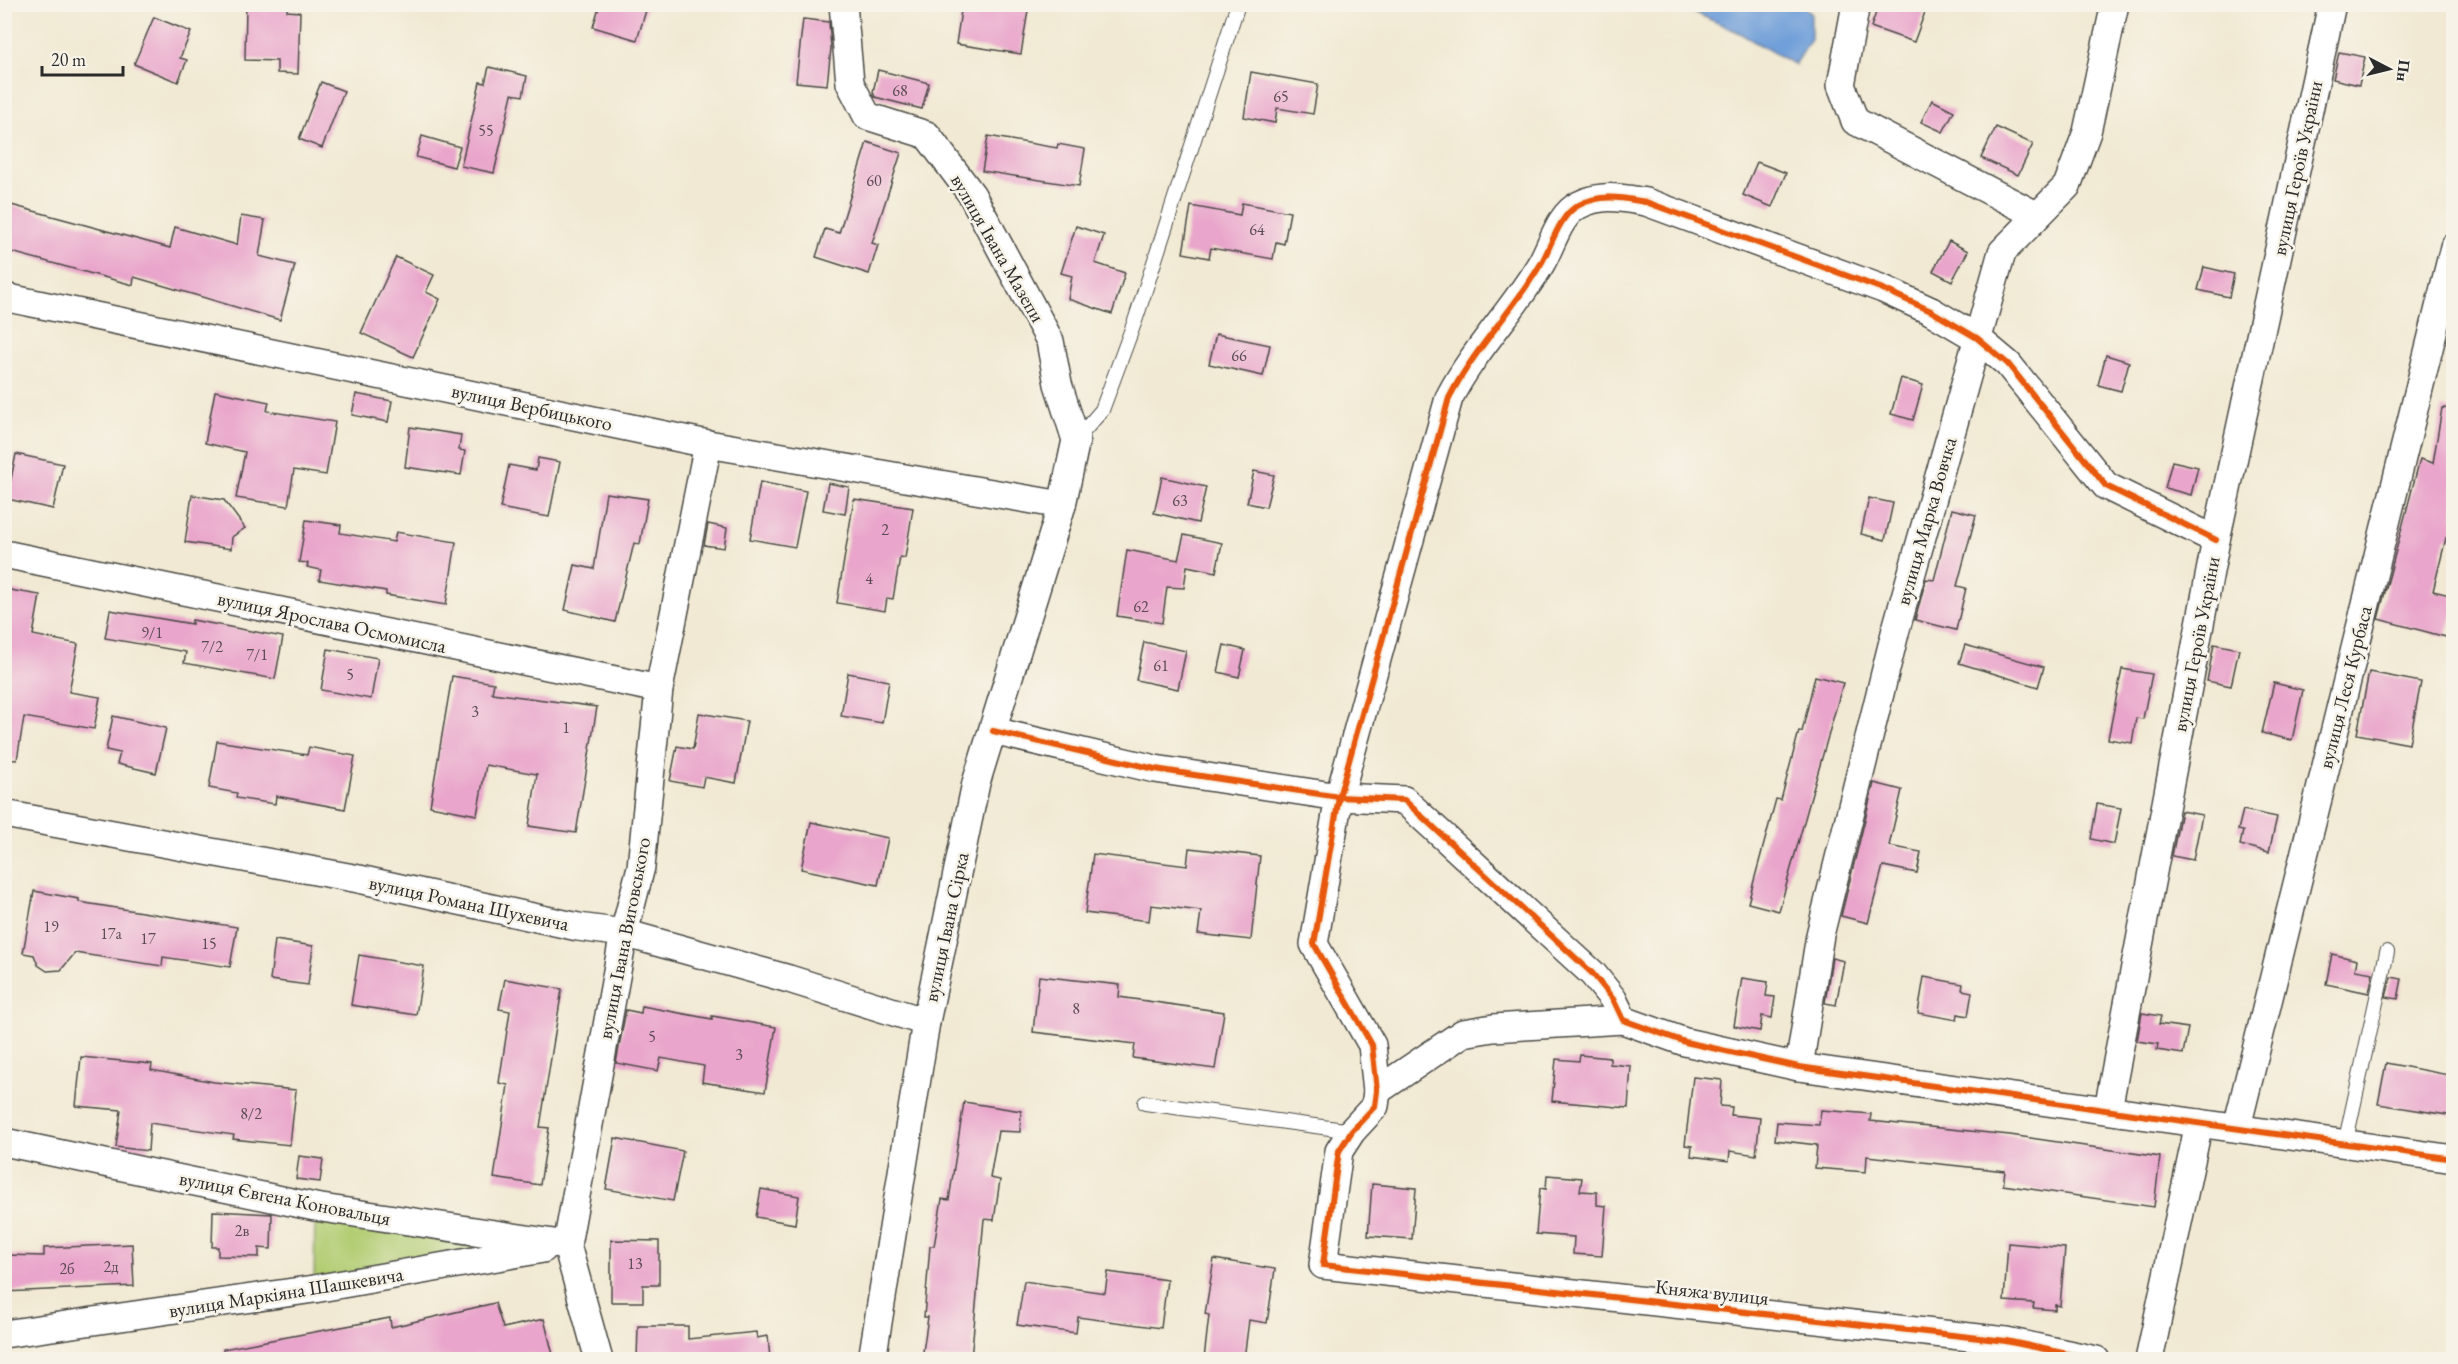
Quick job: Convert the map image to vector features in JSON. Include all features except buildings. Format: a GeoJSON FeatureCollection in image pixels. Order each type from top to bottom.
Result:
{"type":"FeatureCollection","features":[{"type":"Feature","properties":{"kind":"street","name":"вулиця Івана Мазепи"},"geometry":{"type":"LineString","coordinates":[[843,4],[850,83],[867,116],[927,135],[972,195],[1050,341],[1058,384],[1076,440],[1062,505]]}},
{"type":"Feature","properties":{"kind":"street"},"geometry":{"type":"LineString","coordinates":[[1856,4],[1841,85],[1855,121],[2036,215]]}},
{"type":"Feature","properties":{"kind":"street","name":"вулиця Марка Вовчка"},"geometry":{"type":"LineString","coordinates":[[1800,1067],[1820,935],[1896,629],[2002,252],[2067,186],[2087,132],[2115,4]]}},
{"type":"Feature","properties":{"kind":"street","name":"вулиця Героїв України"},"geometry":{"type":"LineString","coordinates":[[2108,1108],[2216,540],[2332,4]]}},
{"type":"Feature","properties":{"kind":"street"},"geometry":{"type":"LineString","coordinates":[[1352,1131],[1375,1106],[1377,1091],[1372,1044],[1314,944],[1339,797],[1449,398],[1465,367],[1508,312],[1542,263],[1565,217],[1578,205],[1607,196],[1646,202],[1883,289],[1931,311],[1977,338],[2008,364],[2106,486],[2216,540]]}},
{"type":"Feature","properties":{"kind":"street","name":"вулиця Леся Курбаса"},"geometry":{"type":"LineString","coordinates":[[2237,1127],[2454,247]]}},
{"type":"Feature","properties":{"kind":"street","name":"вулиця Вербицького"},"geometry":{"type":"LineString","coordinates":[[4,297],[708,444],[1062,505]]}},
{"type":"Feature","properties":{"kind":"street","name":"вулиця Івана Виговського"},"geometry":{"type":"LineString","coordinates":[[599,1359],[567,1245],[624,933],[641,867],[659,690],[708,444]]}},
{"type":"Feature","properties":{"kind":"street","name":"вулиця Івана Сірка"},"geometry":{"type":"LineString","coordinates":[[872,1359],[926,1022],[976,783],[1062,505]]}},
{"type":"Feature","properties":{"kind":"street","name":"вулиця Ярослава Осмомисла"},"geometry":{"type":"LineString","coordinates":[[4,554],[659,690]]}},
{"type":"Feature","properties":{"kind":"street"},"geometry":{"type":"LineString","coordinates":[[993,731],[1155,769],[1339,797],[1404,800],[1593,974],[1613,999],[1623,1020]]}},
{"type":"Feature","properties":{"kind":"street","name":"вулиця Романа Шухевича"},"geometry":{"type":"LineString","coordinates":[[4,813],[359,879],[578,927],[624,933],[789,979],[926,1022]]}},
{"type":"Feature","properties":{"kind":"street"},"geometry":{"type":"LineString","coordinates":[[1377,1091],[1463,1033],[1493,1028],[1623,1020],[1685,1042],[1800,1067],[2108,1108],[2454,1159]]}},
{"type":"Feature","properties":{"kind":"street"},"geometry":{"type":"LineString","coordinates":[[2149,1359],[2199,1123]]}},
{"type":"Feature","properties":{"kind":"street","name":"Княжа вулиця"},"geometry":{"type":"LineString","coordinates":[[1352,1131],[1339,1151],[1323,1265],[2006,1341],[2096,1359]]}},
{"type":"Feature","properties":{"kind":"street","name":"вулиця Євгена Коновальця"},"geometry":{"type":"LineString","coordinates":[[4,1142],[315,1207],[567,1245]]}},
{"type":"Feature","properties":{"kind":"street","name":"вулиця Маркіяна Шашкевича"},"geometry":{"type":"LineString","coordinates":[[4,1334],[314,1289],[567,1245]]}},
{"type":"Feature","properties":{"kind":"lane"},"geometry":{"type":"LineString","coordinates":[[1076,440],[1102,410],[1136,318],[1238,4]]}},
{"type":"Feature","properties":{"kind":"lane"},"geometry":{"type":"LineString","coordinates":[[2346,1144],[2387,952]]}},
{"type":"Feature","properties":{"kind":"lane"},"geometry":{"type":"LineString","coordinates":[[1145,1103],[1352,1131]]}},
{"type":"Feature","properties":{"kind":"green space"},"geometry":{"type":"Polygon","coordinates":[[[315,1207],[567,1245],[314,1289],[315,1207]]]}},
{"type":"Feature","properties":{"kind":"water"},"geometry":{"type":"Polygon","coordinates":[[[1678,5],[1803,5],[1811,13],[1811,39],[1795,65],[1736,31],[1678,5]]]}},
{"type":"Feature","properties":{"kind":"cycle path"},"geometry":{"type":"LineString","coordinates":[[2096,1360],[2006,1341],[1323,1265],[1339,1151],[1352,1131],[1375,1106],[1377,1091],[1372,1045],[1314,944],[1339,797],[1449,398],[1470,363],[1531,280],[1562,222],[1572,209],[1587,201],[1620,198],[1646,202],[1883,289],[1931,311],[1977,338],[2008,364],[2106,486],[2216,540]]}},
{"type":"Feature","properties":{"kind":"cycle path"},"geometry":{"type":"LineString","coordinates":[[993,731],[1155,769],[1339,797],[1404,800],[1593,974],[1613,999],[1623,1020],[1685,1042],[1799,1067],[2454,1159]]}}]}
